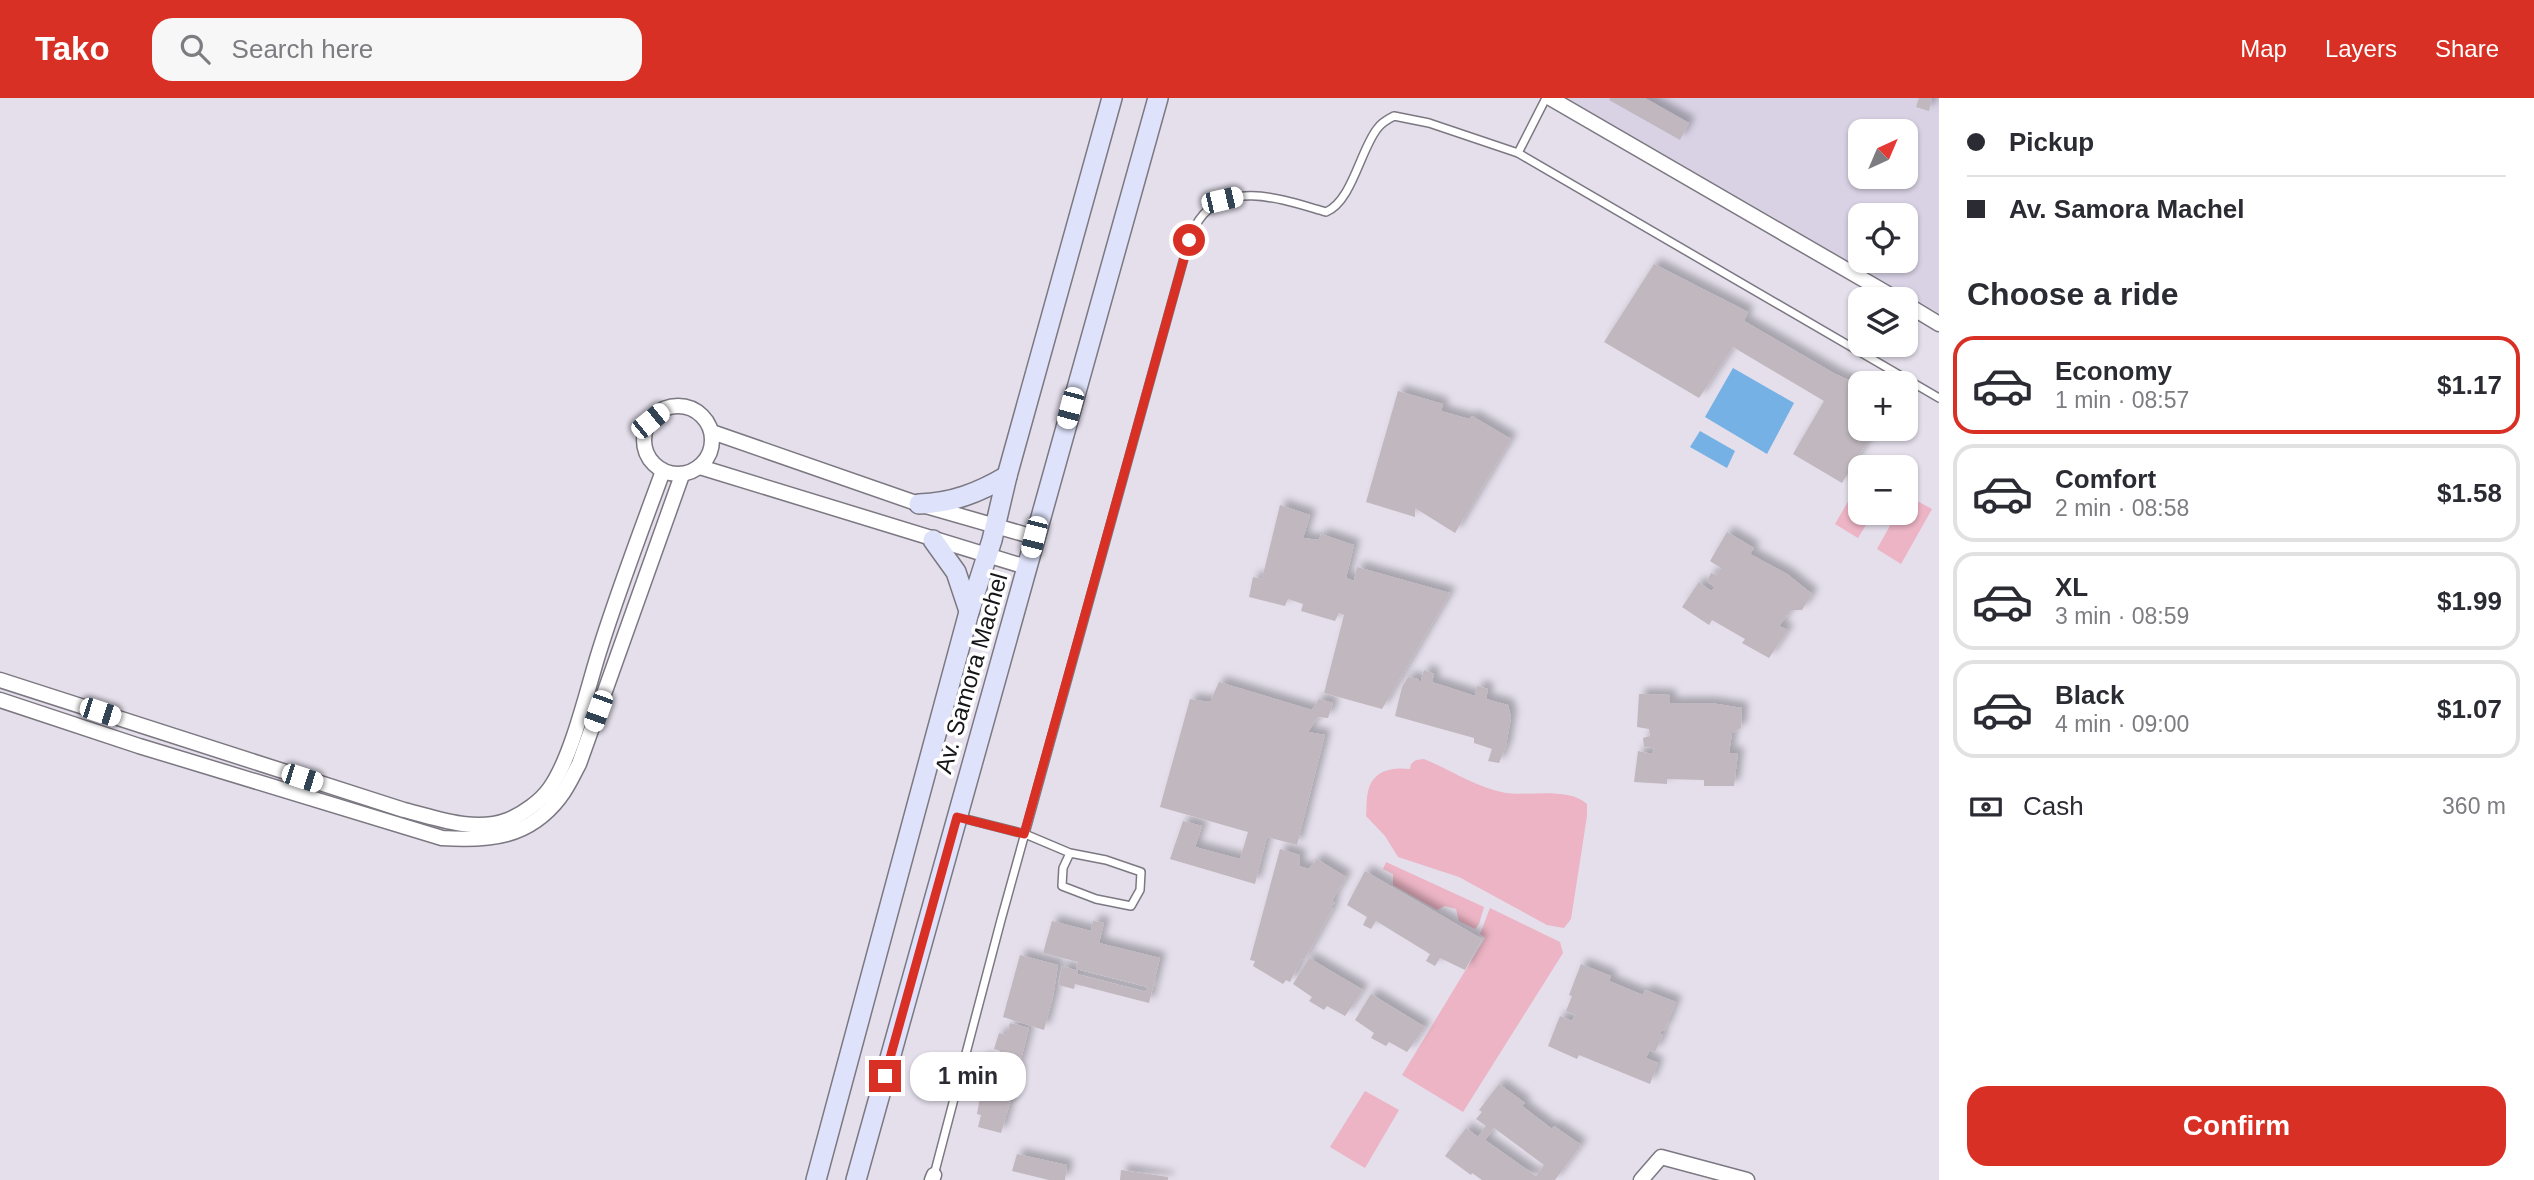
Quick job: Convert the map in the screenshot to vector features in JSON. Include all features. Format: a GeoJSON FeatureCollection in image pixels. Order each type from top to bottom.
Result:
{"type":"FeatureCollection","features":[{"type":"Feature","properties":{"kind":"main road","name":"Av. Samora Machel"},"geometry":{"type":"LineString","coordinates":[[816,1180],[969,612],[988,554],[1007,476],[1112,98]]}},
{"type":"Feature","properties":{"kind":"main road","name":"Av. Samora Machel"},"geometry":{"type":"LineString","coordinates":[[856,1180],[1158,98]]}},
{"type":"Feature","properties":{"kind":"main road"},"geometry":{"type":"LineString","coordinates":[[919,504],[944,503],[962,498],[1007,476]]}},
{"type":"Feature","properties":{"kind":"main road"},"geometry":{"type":"LineString","coordinates":[[933,540],[956,572],[969,612]]}},
{"type":"Feature","properties":{"kind":"street"},"geometry":{"type":"LineString","coordinates":[[1548,98],[1876,287]]}},
{"type":"Feature","properties":{"kind":"street"},"geometry":{"type":"LineString","coordinates":[[1918,311],[1939,324]]}},
{"type":"Feature","properties":{"kind":"street"},"geometry":{"type":"LineString","coordinates":[[684,407],[702,415],[712,432],[711,451],[700,467],[682,475],[663,471],[649,458],[644,439],[650,421],[665,409],[684,407]]}},
{"type":"Feature","properties":{"kind":"street"},"geometry":{"type":"LineString","coordinates":[[712,432],[919,504],[1034,537]]}},
{"type":"Feature","properties":{"kind":"street"},"geometry":{"type":"LineString","coordinates":[[700,467],[1026,567]]}},
{"type":"Feature","properties":{"kind":"street"},"geometry":{"type":"LineString","coordinates":[[0,680],[404,810],[466,825],[489,825],[509,820],[530,807],[550,788],[566,755],[602,640],[663,471]]}},
{"type":"Feature","properties":{"kind":"street"},"geometry":{"type":"LineString","coordinates":[[0,700],[139,746],[442,838],[475,841],[509,835],[534,822],[560,798],[579,764],[682,475]]}},
{"type":"Feature","properties":{"kind":"street"},"geometry":{"type":"LineString","coordinates":[[1641,1180],[1661,1157],[1746,1180]]}},
{"type":"Feature","properties":{"kind":"lane"},"geometry":{"type":"LineString","coordinates":[[1518,153],[1548,98]]}},
{"type":"Feature","properties":{"kind":"lane"},"geometry":{"type":"LineString","coordinates":[[933,1178],[1024,834],[1189,240],[1200,218],[1222,200],[1245,195],[1285,200],[1330,211],[1346,190],[1377,128],[1394,116],[1429,123],[1518,153],[1939,398]]}},
{"type":"Feature","properties":{"kind":"lane"},"geometry":{"type":"LineString","coordinates":[[957,817],[1024,834],[1070,853],[1106,860],[1141,872],[1140,890],[1131,906],[1096,899],[1062,886],[1063,868],[1070,853]]}},
{"type":"Feature","properties":{"kind":"shaded area"},"geometry":{"type":"Polygon","coordinates":[[[1567,98],[1939,98],[1939,313],[1918,301],[1918,287],[1894,287],[1870,273],[1918,273],[1918,203],[1848,203],[1848,260],[1567,98]]]}},
{"type":"Feature","properties":{"kind":"shaded area"},"geometry":{"type":"Polygon","coordinates":[[[1918,501],[1932,509],[1901,564],[1877,549],[1890,525],[1918,525],[1918,501]]]}},
{"type":"Feature","properties":{"kind":"shaded area"},"geometry":{"type":"Polygon","coordinates":[[[1848,502],[1848,525],[1866,525],[1858,538],[1835,524],[1848,502]]]}},
{"type":"Feature","properties":{"kind":"shaded area"},"geometry":{"type":"Polygon","coordinates":[[[1424,759],[1495,791],[1560,794],[1587,804],[1571,919],[1564,928],[1547,925],[1459,877],[1398,857],[1385,836],[1366,816],[1368,792],[1374,779],[1384,772],[1410,769],[1416,760],[1424,759]]]}},
{"type":"Feature","properties":{"kind":"shaded area"},"geometry":{"type":"Polygon","coordinates":[[[1386,862],[1484,907],[1479,924],[1475,929],[1459,921],[1456,909],[1445,906],[1437,910],[1393,885],[1393,874],[1383,869],[1386,862]]]}},
{"type":"Feature","properties":{"kind":"shaded area"},"geometry":{"type":"Polygon","coordinates":[[[1490,908],[1560,942],[1563,953],[1463,1112],[1402,1075],[1485,938],[1480,934],[1490,908]]]}},
{"type":"Feature","properties":{"kind":"shaded area"},"geometry":{"type":"Polygon","coordinates":[[[1365,1091],[1399,1110],[1365,1168],[1330,1147],[1365,1091]]]}},
{"type":"Feature","properties":{"kind":"water"},"geometry":{"type":"Polygon","coordinates":[[[1733,368],[1794,403],[1767,454],[1705,417],[1733,368]]]}},
{"type":"Feature","properties":{"kind":"water"},"geometry":{"type":"Polygon","coordinates":[[[1700,431],[1735,451],[1727,468],[1690,447],[1700,431]]]}},
{"type":"Feature","properties":{"kind":"building"},"geometry":{"type":"Polygon","coordinates":[[[1645,98],[1689,123],[1680,140],[1609,100],[1645,98]]]}},
{"type":"Feature","properties":{"kind":"building"},"geometry":{"type":"Polygon","coordinates":[[[1919,98],[1932,98],[1929,111],[1916,107],[1919,98]]]}},
{"type":"Feature","properties":{"kind":"building"},"geometry":{"type":"Polygon","coordinates":[[[1654,264],[1748,312],[1744,321],[1848,380],[1848,441],[1868,441],[1859,455],[1848,455],[1848,473],[1842,483],[1793,454],[1824,401],[1733,347],[1699,398],[1604,342],[1654,264]]]}},
{"type":"Feature","properties":{"kind":"building"},"geometry":{"type":"Polygon","coordinates":[[[1398,391],[1443,404],[1441,411],[1469,419],[1472,416],[1511,439],[1455,533],[1415,508],[1415,517],[1366,502],[1398,391]]]}},
{"type":"Feature","properties":{"kind":"building"},"geometry":{"type":"Polygon","coordinates":[[[1280,505],[1310,515],[1303,538],[1319,540],[1321,534],[1354,545],[1346,578],[1354,581],[1357,567],[1450,593],[1382,709],[1324,693],[1344,615],[1339,613],[1335,621],[1301,611],[1303,604],[1288,599],[1285,606],[1249,597],[1253,577],[1262,579],[1280,505]]]}},
{"type":"Feature","properties":{"kind":"building"},"geometry":{"type":"Polygon","coordinates":[[[1727,532],[1754,548],[1750,554],[1787,574],[1812,594],[1802,610],[1791,610],[1779,626],[1788,630],[1769,658],[1742,643],[1745,639],[1712,620],[1709,625],[1682,607],[1699,582],[1711,591],[1715,587],[1707,581],[1711,573],[1717,575],[1721,568],[1710,561],[1727,532]]]}},
{"type":"Feature","properties":{"kind":"building"},"geometry":{"type":"Polygon","coordinates":[[[1424,670],[1434,674],[1432,682],[1475,696],[1477,686],[1488,689],[1486,699],[1508,705],[1511,717],[1506,746],[1499,763],[1488,761],[1492,749],[1474,743],[1474,738],[1395,716],[1402,687],[1408,677],[1418,679],[1420,684],[1424,670]]]}},
{"type":"Feature","properties":{"kind":"building"},"geometry":{"type":"Polygon","coordinates":[[[1219,682],[1312,710],[1319,699],[1333,703],[1328,718],[1318,717],[1308,732],[1325,735],[1297,845],[1267,837],[1255,884],[1170,859],[1183,821],[1202,826],[1195,847],[1240,859],[1248,832],[1160,807],[1190,699],[1210,702],[1219,682]]]}},
{"type":"Feature","properties":{"kind":"building"},"geometry":{"type":"Polygon","coordinates":[[[1639,694],[1670,695],[1670,703],[1711,703],[1742,708],[1741,728],[1732,733],[1729,753],[1738,753],[1734,786],[1704,786],[1704,780],[1667,779],[1667,784],[1634,782],[1638,751],[1652,754],[1654,748],[1644,747],[1643,738],[1650,736],[1649,729],[1637,727],[1639,694]]]}},
{"type":"Feature","properties":{"kind":"building"},"geometry":{"type":"Polygon","coordinates":[[[1280,849],[1300,855],[1299,866],[1309,869],[1317,859],[1346,877],[1332,901],[1335,903],[1331,906],[1333,908],[1304,960],[1301,959],[1290,982],[1286,980],[1283,984],[1253,966],[1255,961],[1250,960],[1280,849]]]}},
{"type":"Feature","properties":{"kind":"building"},"geometry":{"type":"Polygon","coordinates":[[[1365,871],[1482,939],[1465,970],[1440,958],[1435,966],[1426,961],[1430,954],[1376,921],[1371,929],[1363,925],[1367,917],[1347,905],[1365,871]]]}},
{"type":"Feature","properties":{"kind":"building"},"geometry":{"type":"Polygon","coordinates":[[[1052,921],[1091,931],[1093,921],[1104,923],[1099,943],[1160,958],[1149,1003],[1075,984],[1074,989],[1058,985],[1062,966],[1078,971],[1077,974],[1146,992],[1148,987],[1076,969],[1078,962],[1043,953],[1052,921]]]}},
{"type":"Feature","properties":{"kind":"building"},"geometry":{"type":"Polygon","coordinates":[[[1020,955],[1058,965],[1044,1030],[1003,1017],[1020,955]]]}},
{"type":"Feature","properties":{"kind":"building"},"geometry":{"type":"Polygon","coordinates":[[[1309,958],[1363,990],[1345,1016],[1327,1006],[1324,1010],[1309,1001],[1312,997],[1293,984],[1309,958]]]}},
{"type":"Feature","properties":{"kind":"building"},"geometry":{"type":"Polygon","coordinates":[[[1581,964],[1611,976],[1609,981],[1643,995],[1645,990],[1676,1002],[1664,1031],[1660,1034],[1663,1035],[1655,1052],[1650,1050],[1646,1058],[1658,1063],[1650,1084],[1579,1055],[1577,1059],[1548,1046],[1560,1016],[1572,1021],[1575,1015],[1566,1011],[1581,964]]]}},
{"type":"Feature","properties":{"kind":"building"},"geometry":{"type":"Polygon","coordinates":[[[1371,994],[1425,1027],[1407,1052],[1389,1042],[1386,1046],[1371,1038],[1374,1033],[1355,1020],[1371,994]]]}},
{"type":"Feature","properties":{"kind":"building"},"geometry":{"type":"Polygon","coordinates":[[[1010,1023],[1029,1028],[1019,1067],[998,1061],[1000,1051],[994,1049],[999,1033],[1007,1035],[1010,1023]]]}},
{"type":"Feature","properties":{"kind":"building"},"geometry":{"type":"Polygon","coordinates":[[[982,1058],[1020,1069],[1001,1133],[978,1127],[981,1115],[977,1114],[980,1098],[987,1100],[991,1087],[975,1083],[982,1058]]]}},
{"type":"Feature","properties":{"kind":"building"},"geometry":{"type":"Polygon","coordinates":[[[1499,1084],[1525,1103],[1522,1106],[1552,1129],[1554,1126],[1581,1145],[1555,1180],[1482,1180],[1445,1156],[1466,1128],[1478,1137],[1486,1126],[1476,1119],[1482,1112],[1479,1110],[1499,1084]],[[1494,1128],[1485,1140],[1536,1176],[1544,1165],[1494,1128]]]}},
{"type":"Feature","properties":{"kind":"building"},"geometry":{"type":"Polygon","coordinates":[[[1017,1154],[1067,1165],[1065,1180],[1049,1180],[1012,1171],[1017,1154]]]}},
{"type":"Feature","properties":{"kind":"building"},"geometry":{"type":"Polygon","coordinates":[[[1121,1170],[1168,1177],[1168,1180],[1120,1180],[1121,1170]]]}},
{"type":"Feature","properties":{"kind":"route"},"geometry":{"type":"LineString","coordinates":[[885,1076],[957,817],[1024,834],[1189,240]]}}]}
